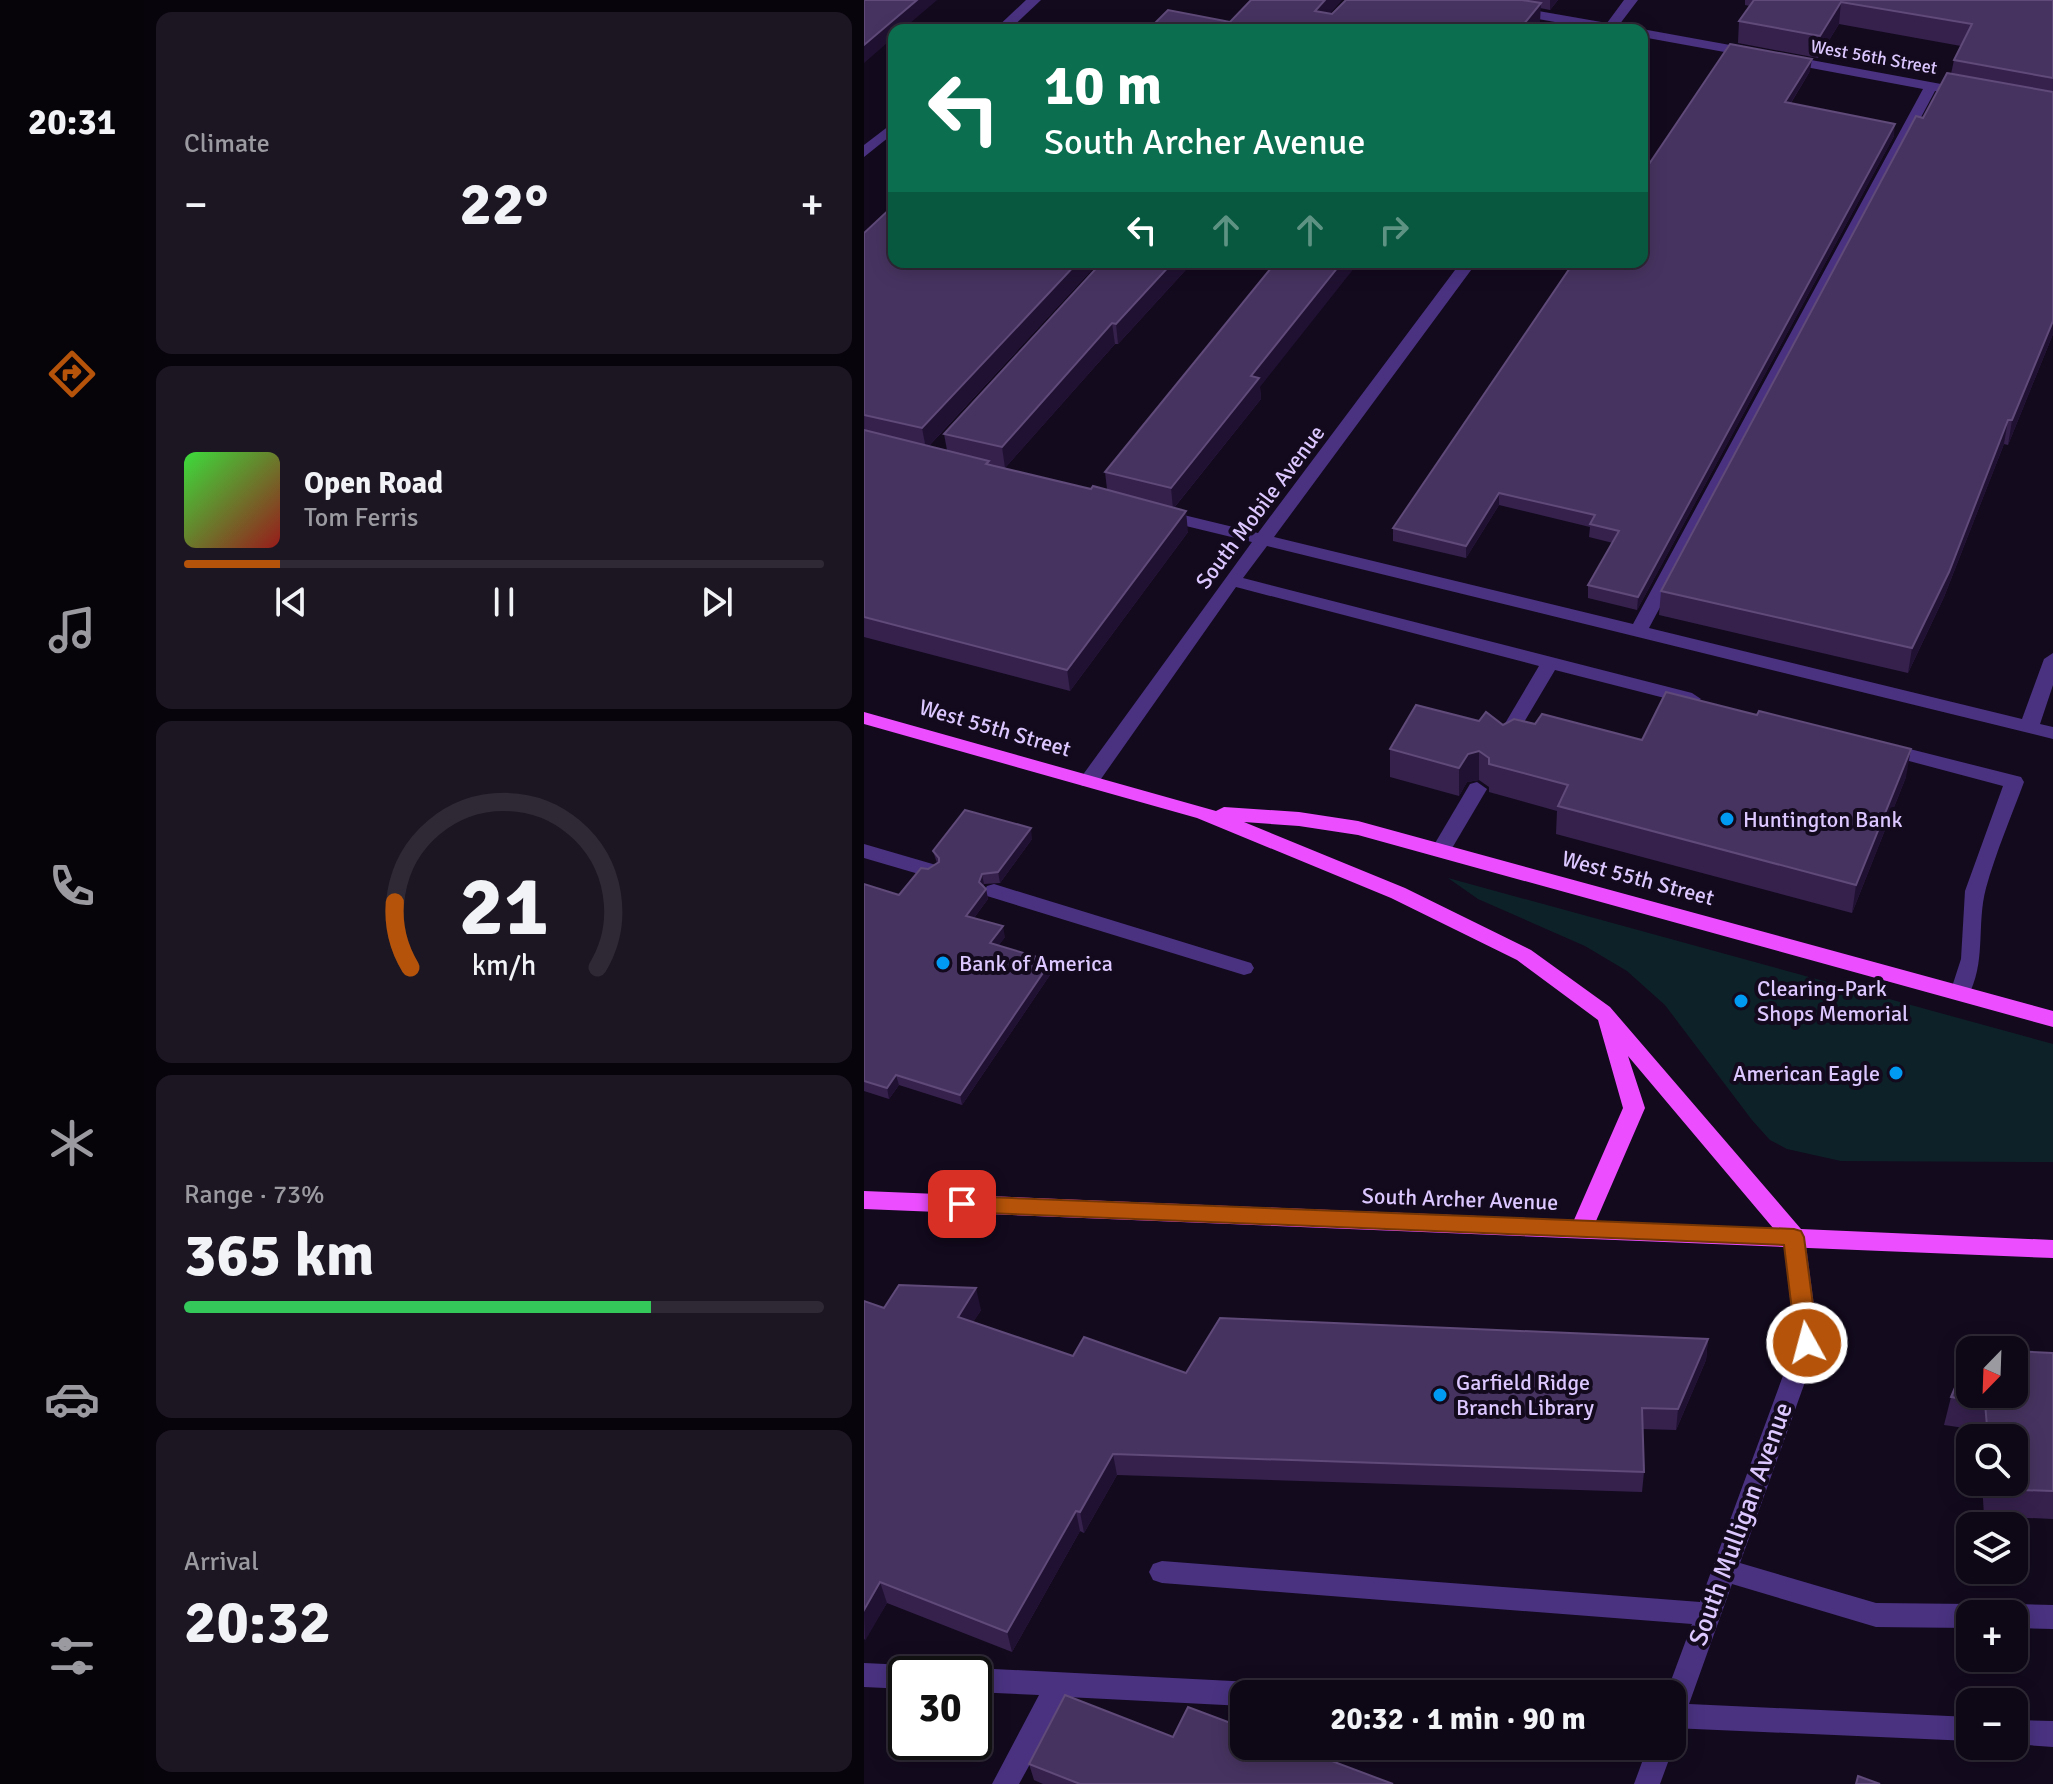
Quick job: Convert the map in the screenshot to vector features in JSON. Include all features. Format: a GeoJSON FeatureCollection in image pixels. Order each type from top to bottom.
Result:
{"type":"FeatureCollection","features":[{"type":"Feature","properties":{"kind":"main road","name":"West 55th Street"},"geometry":{"type":"LineString","coordinates":[[864,718],[1204,813],[1398,893],[1524,955],[1603,1012],[1794,1237]]}},
{"type":"Feature","properties":{"kind":"main road","name":"West 55th Street"},"geometry":{"type":"LineString","coordinates":[[1204,813],[1299,819],[1358,828],[2053,1019]]}},
{"type":"Feature","properties":{"kind":"main road"},"geometry":{"type":"LineString","coordinates":[[1581,1230],[1634,1108],[1603,1012]]}},
{"type":"Feature","properties":{"kind":"main road","name":"South Archer Avenue"},"geometry":{"type":"LineString","coordinates":[[864,1200],[2053,1249]]}},
{"type":"Feature","properties":{"kind":"street"},"geometry":{"type":"LineString","coordinates":[[1008,24],[1034,0]]}},
{"type":"Feature","properties":{"kind":"street"},"geometry":{"type":"LineString","coordinates":[[1619,24],[1631,0]]}},
{"type":"Feature","properties":{"kind":"street"},"geometry":{"type":"LineString","coordinates":[[1502,8],[1589,24]]}},
{"type":"Feature","properties":{"kind":"street","name":"West 56th Street"},"geometry":{"type":"LineString","coordinates":[[1648,34],[1961,91]]}},
{"type":"Feature","properties":{"kind":"street"},"geometry":{"type":"LineString","coordinates":[[1638,632],[1931,86]]}},
{"type":"Feature","properties":{"kind":"street"},"geometry":{"type":"LineString","coordinates":[[864,153],[888,131]]}},
{"type":"Feature","properties":{"kind":"street","name":"South Mobile Avenue"},"geometry":{"type":"LineString","coordinates":[[1089,781],[1262,540],[1465,268]]}},
{"type":"Feature","properties":{"kind":"street"},"geometry":{"type":"LineString","coordinates":[[1146,511],[2053,733]]}},
{"type":"Feature","properties":{"kind":"street"},"geometry":{"type":"LineString","coordinates":[[1232,581],[1715,705]]}},
{"type":"Feature","properties":{"kind":"street"},"geometry":{"type":"LineString","coordinates":[[2029,727],[2053,659]]}},
{"type":"Feature","properties":{"kind":"street"},"geometry":{"type":"LineString","coordinates":[[1502,744],[1550,663]]}},
{"type":"Feature","properties":{"kind":"street"},"geometry":{"type":"LineString","coordinates":[[1865,744],[2014,782],[1975,891],[1971,959],[1960,993]]}},
{"type":"Feature","properties":{"kind":"street"},"geometry":{"type":"LineString","coordinates":[[1441,850],[1477,789]]}},
{"type":"Feature","properties":{"kind":"street"},"geometry":{"type":"LineString","coordinates":[[864,851],[929,870]]}},
{"type":"Feature","properties":{"kind":"street"},"geometry":{"type":"LineString","coordinates":[[994,891],[1244,968]]}},
{"type":"Feature","properties":{"kind":"street","name":"South Mulligan Avenue"},"geometry":{"type":"LineString","coordinates":[[1685,1680],[1807,1343],[1794,1237]]}},
{"type":"Feature","properties":{"kind":"street"},"geometry":{"type":"LineString","coordinates":[[1725,1570],[1876,1615],[1956,1616]]}},
{"type":"Feature","properties":{"kind":"street"},"geometry":{"type":"LineString","coordinates":[[1162,1572],[1709,1614]]}},
{"type":"Feature","properties":{"kind":"street"},"geometry":{"type":"LineString","coordinates":[[2028,1616],[2053,1617]]}},
{"type":"Feature","properties":{"kind":"street"},"geometry":{"type":"LineString","coordinates":[[864,1675],[888,1676]]}},
{"type":"Feature","properties":{"kind":"street"},"geometry":{"type":"LineString","coordinates":[[992,1681],[1230,1693]]}},
{"type":"Feature","properties":{"kind":"street"},"geometry":{"type":"LineString","coordinates":[[1005,1784],[1059,1685]]}},
{"type":"Feature","properties":{"kind":"street"},"geometry":{"type":"LineString","coordinates":[[1686,1716],[1956,1728]]}},
{"type":"Feature","properties":{"kind":"street"},"geometry":{"type":"LineString","coordinates":[[2028,1733],[2053,1734]]}},
{"type":"Feature","properties":{"kind":"street"},"geometry":{"type":"LineString","coordinates":[[1647,1784],[1656,1760]]}},
{"type":"Feature","properties":{"kind":"shaded area"},"geometry":{"type":"Polygon","coordinates":[[[1448,878],[2053,1044],[2053,1162],[1841,1161],[1787,1149],[1770,1140],[1752,1120],[1665,1005],[1627,971],[1585,946],[1478,899],[1448,878]]]}},
{"type":"Feature","properties":{"kind":"building"},"geometry":{"type":"Polygon","coordinates":[[[864,0],[917,0],[888,24],[864,45],[864,0]]]}},
{"type":"Feature","properties":{"kind":"building"},"geometry":{"type":"Polygon","coordinates":[[[1251,0],[1325,0],[1315,11],[1332,14],[1346,0],[1522,0],[1541,3],[1524,24],[1154,24],[1168,10],[1230,22],[1251,0]]]}},
{"type":"Feature","properties":{"kind":"building"},"geometry":{"type":"Polygon","coordinates":[[[1754,0],[2053,0],[2053,78],[1954,60],[1972,24],[1841,2],[1820,36],[1739,21],[1754,0]]]}},
{"type":"Feature","properties":{"kind":"building"},"geometry":{"type":"Polygon","coordinates":[[[1730,44],[1812,59],[1785,102],[1895,124],[1638,597],[1588,585],[1619,531],[1590,524],[1595,515],[1499,493],[1466,546],[1393,528],[1570,268],[1648,268],[1648,166],[1730,44]]]}},
{"type":"Feature","properties":{"kind":"building"},"geometry":{"type":"Polygon","coordinates":[[[1947,73],[2053,92],[2053,321],[2012,420],[2008,420],[1949,572],[1912,648],[1661,591],[1916,116],[1923,118],[1947,73]]]}},
{"type":"Feature","properties":{"kind":"building"},"geometry":{"type":"Polygon","coordinates":[[[888,211],[888,268],[1072,268],[922,428],[864,415],[864,233],[888,211]]]}},
{"type":"Feature","properties":{"kind":"building"},"geometry":{"type":"Polygon","coordinates":[[[1096,268],[1167,268],[1116,324],[1112,323],[1002,447],[944,434],[1096,268]]]}},
{"type":"Feature","properties":{"kind":"building"},"geometry":{"type":"Polygon","coordinates":[[[1271,268],[1337,268],[1251,376],[1259,378],[1171,488],[1105,472],[1271,268]]]}},
{"type":"Feature","properties":{"kind":"building"},"geometry":{"type":"Polygon","coordinates":[[[864,430],[989,461],[986,464],[1091,489],[1093,486],[1186,511],[1067,670],[864,617],[864,430]]]}},
{"type":"Feature","properties":{"kind":"building","name":"Huntington Bank"},"geometry":{"type":"Polygon","coordinates":[[[1666,692],[1757,715],[1759,711],[1911,749],[1856,885],[1558,806],[1568,785],[1489,764],[1489,758],[1479,751],[1468,754],[1459,768],[1390,749],[1416,705],[1479,721],[1486,712],[1503,725],[1514,719],[1535,724],[1542,714],[1642,740],[1666,692]]]}},
{"type":"Feature","properties":{"kind":"building","name":"Bank of America"},"geometry":{"type":"Polygon","coordinates":[[[965,810],[1031,828],[998,872],[982,874],[979,882],[986,889],[966,916],[1003,926],[990,943],[1051,961],[960,1095],[896,1075],[887,1088],[864,1081],[864,884],[899,895],[921,868],[928,869],[939,862],[933,851],[965,810]]]}},
{"type":"Feature","properties":{"kind":"building"},"geometry":{"type":"Polygon","coordinates":[[[899,1285],[976,1288],[958,1317],[1073,1356],[1084,1337],[1186,1373],[1220,1318],[1708,1339],[1678,1409],[1642,1408],[1644,1472],[1113,1454],[1080,1512],[1076,1511],[1007,1632],[880,1582],[864,1610],[864,1301],[884,1308],[899,1285]]]}},
{"type":"Feature","properties":{"kind":"building"},"geometry":{"type":"Polygon","coordinates":[[[2028,1352],[2053,1353],[2053,1491],[2028,1490],[2028,1424],[1987,1424],[1985,1408],[2028,1408],[2028,1352]]]}},
{"type":"Feature","properties":{"kind":"building"},"geometry":{"type":"Polygon","coordinates":[[[1065,1695],[1173,1737],[1188,1707],[1230,1723],[1230,1760],[1329,1760],[1393,1784],[1080,1784],[1029,1764],[1065,1695]]]}},
{"type":"Feature","properties":{"kind":"building"},"geometry":{"type":"Polygon","coordinates":[[[1858,1776],[1880,1784],[1856,1784],[1858,1776]]]}},
{"type":"Feature","properties":{"kind":"place","name":"Huntington Bank"},"geometry":{"type":"Point","coordinates":[1727,819]}},
{"type":"Feature","properties":{"kind":"place","name":"Bank of America"},"geometry":{"type":"Point","coordinates":[943,963]}},
{"type":"Feature","properties":{"kind":"place","name":"Clearing-Park Shops Memorial"},"geometry":{"type":"Point","coordinates":[1741,1001]}},
{"type":"Feature","properties":{"kind":"place","name":"American Eagle"},"geometry":{"type":"Point","coordinates":[1896,1073]}},
{"type":"Feature","properties":{"kind":"place","name":"Garfield Ridge Branch Library"},"geometry":{"type":"Point","coordinates":[1440,1395]}},
{"type":"Feature","properties":{"kind":"route"},"geometry":{"type":"LineString","coordinates":[[962,1204],[1794,1237],[1807,1343]]}}]}
